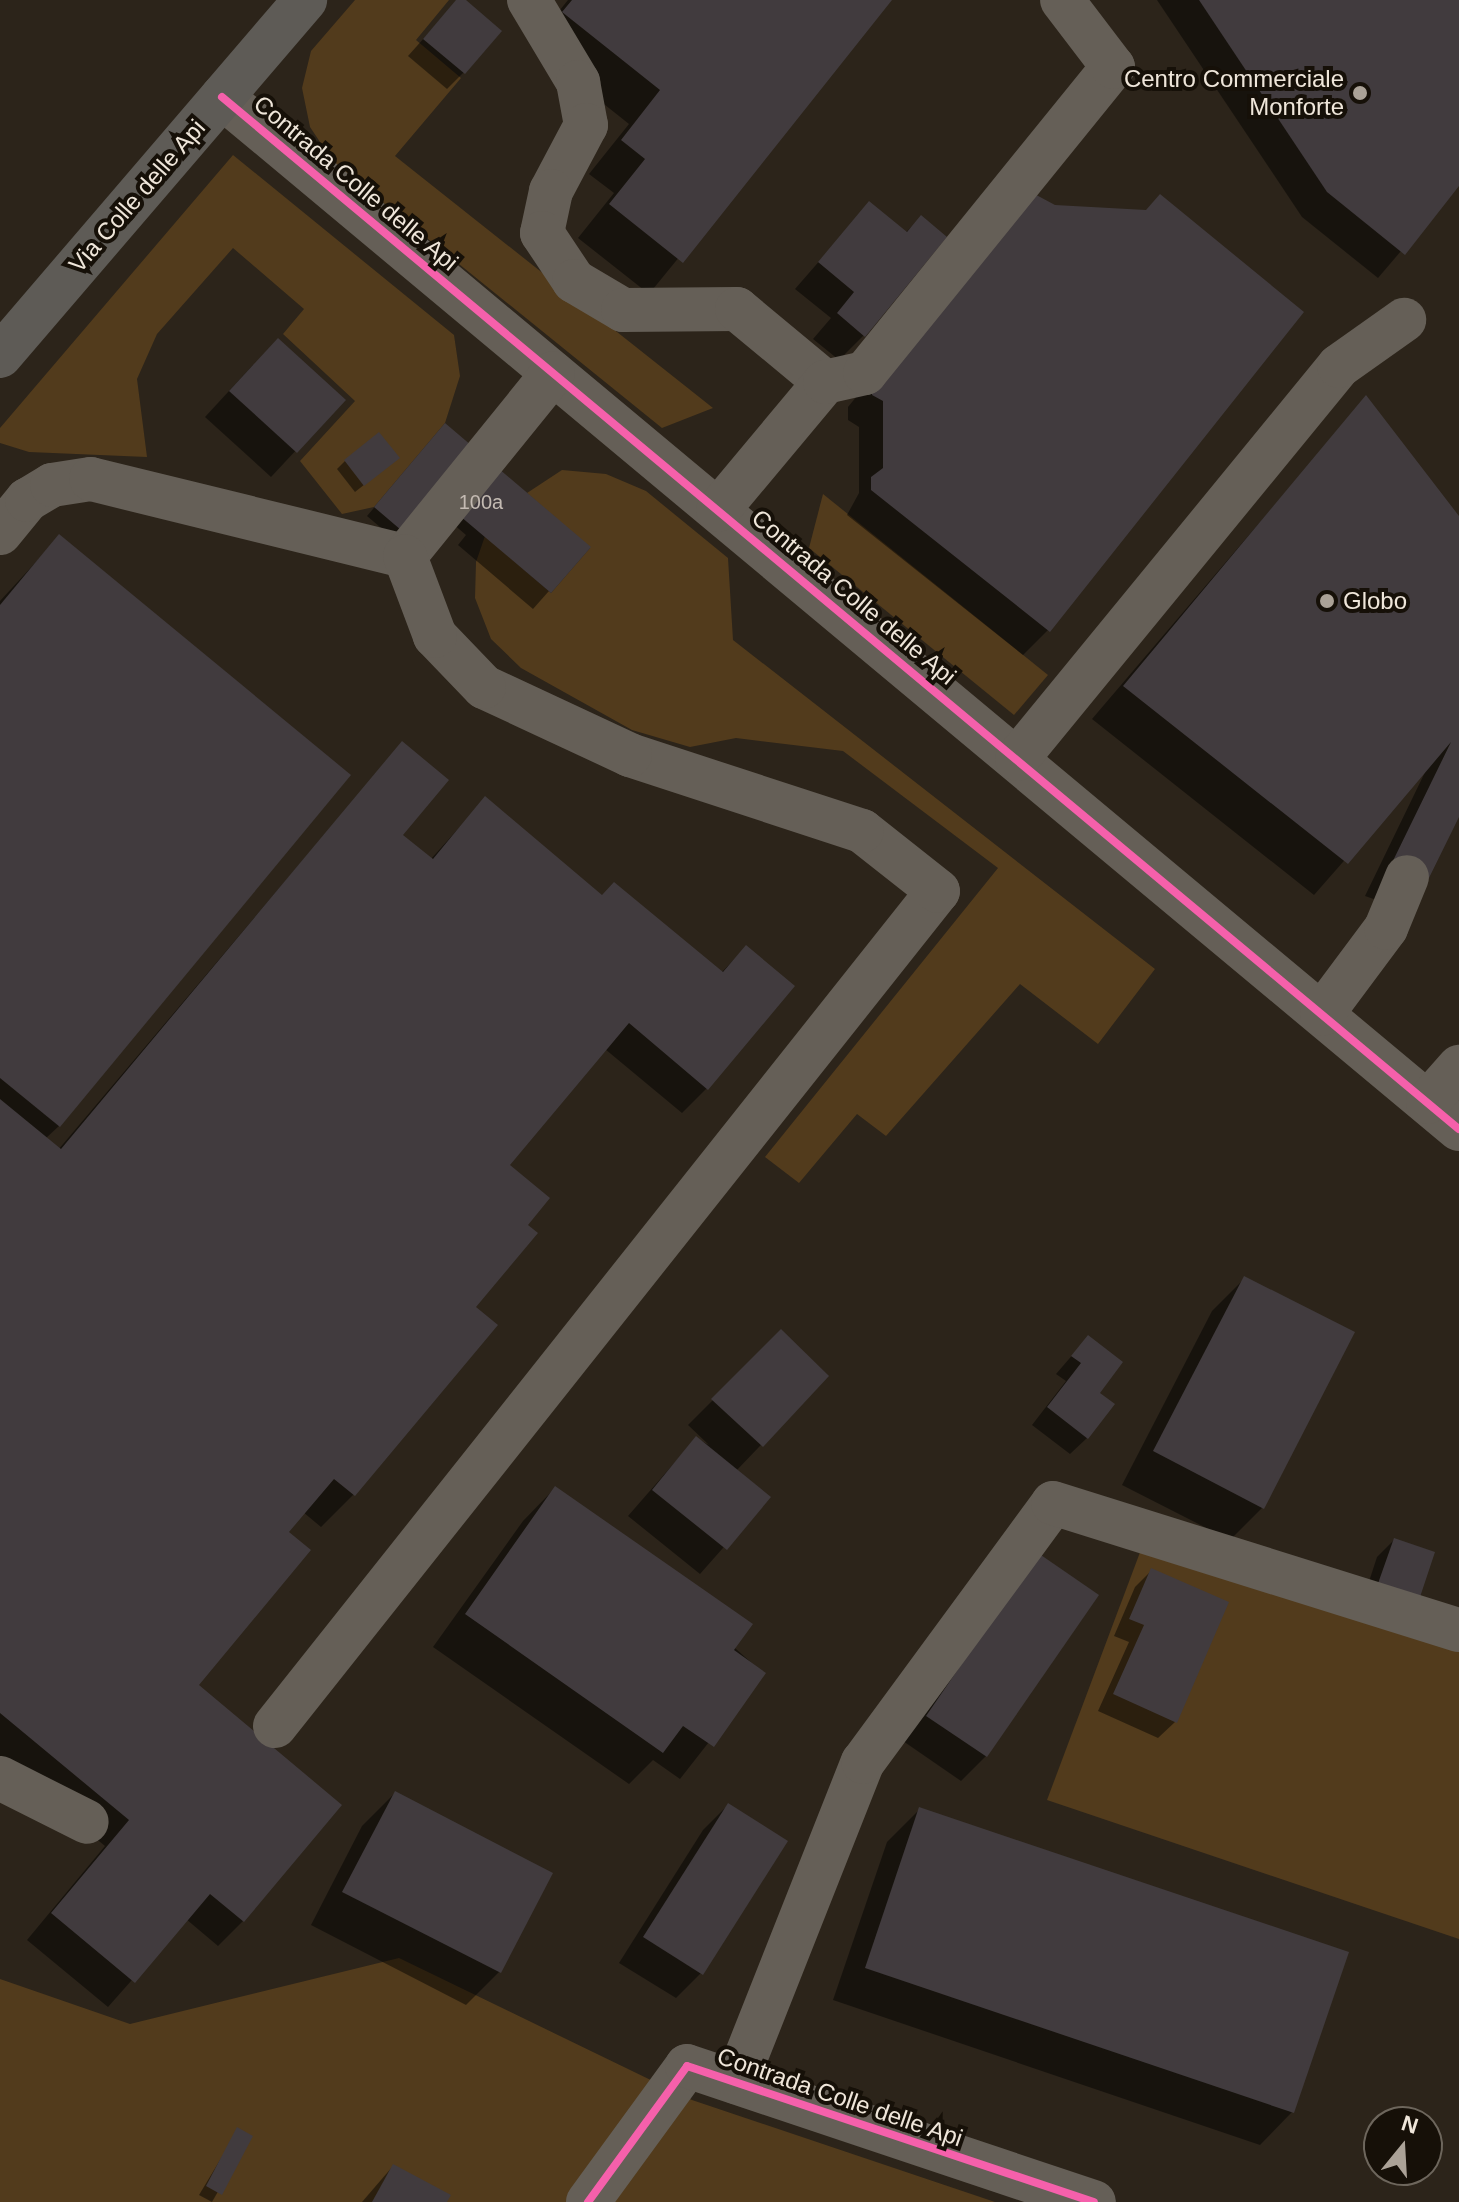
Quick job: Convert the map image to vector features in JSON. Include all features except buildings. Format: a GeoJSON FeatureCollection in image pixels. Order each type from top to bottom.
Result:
{"type":"FeatureCollection","features":[{"type":"Feature","properties":{"kind":"main road","name":"Via Colle delle Api"},"geometry":{"type":"LineString","coordinates":[[0,356],[222,97],[298,2]]}},
{"type":"Feature","properties":{"kind":"street"},"geometry":{"type":"LineString","coordinates":[[529,0],[578,82],[586,125],[551,191],[542,233],[574,281],[623,310],[737,309],[825,382]]}},
{"type":"Feature","properties":{"kind":"street"},"geometry":{"type":"LineString","coordinates":[[718,510],[825,382],[865,373],[1113,67],[1062,0]]}},
{"type":"Feature","properties":{"kind":"street","name":"Contrada Colle delle Api"},"geometry":{"type":"LineString","coordinates":[[222,97],[1443,1116]]}},
{"type":"Feature","properties":{"kind":"street"},"geometry":{"type":"LineString","coordinates":[[1017,759],[1339,366],[1404,320]]}},
{"type":"Feature","properties":{"kind":"street"},"geometry":{"type":"LineString","coordinates":[[405,556],[553,373]]}},
{"type":"Feature","properties":{"kind":"street"},"geometry":{"type":"LineString","coordinates":[[0,533],[27,500],[52,485],[91,479],[405,556]]}},
{"type":"Feature","properties":{"kind":"street"},"geometry":{"type":"LineString","coordinates":[[275,1726],[938,891],[862,831],[630,755],[484,687],[435,636],[405,556]]}},
{"type":"Feature","properties":{"kind":"street"},"geometry":{"type":"LineString","coordinates":[[1322,1014],[1386,928],[1407,877]]}},
{"type":"Feature","properties":{"kind":"street"},"geometry":{"type":"LineString","coordinates":[[1443,1116],[1459,1067]]}},
{"type":"Feature","properties":{"kind":"street"},"geometry":{"type":"LineString","coordinates":[[736,2082],[863,1762],[1053,1503],[1459,1630]]}},
{"type":"Feature","properties":{"kind":"street"},"geometry":{"type":"LineString","coordinates":[[0,1778],[87,1822]]}},
{"type":"Feature","properties":{"kind":"street","name":"Contrada Colle delle Api"},"geometry":{"type":"LineString","coordinates":[[588,2202],[687,2066],[1094,2202]]}},
{"type":"Feature","properties":{"kind":"shaded area"},"geometry":{"type":"Polygon","coordinates":[[[355,0],[449,0],[416,40],[461,78],[395,156],[713,408],[662,428],[334,163],[310,127],[302,88],[311,51],[355,0]]]}},
{"type":"Feature","properties":{"kind":"shaded area"},"geometry":{"type":"Polygon","coordinates":[[[233,155],[454,335],[460,376],[445,423],[374,507],[342,514],[300,461],[355,401],[283,334],[304,309],[233,248],[157,334],[137,379],[147,457],[29,452],[0,443],[0,428],[233,155]]]}},
{"type":"Feature","properties":{"kind":"shaded area"},"geometry":{"type":"Polygon","coordinates":[[[562,470],[606,474],[646,491],[728,558],[733,640],[1155,969],[1098,1044],[1020,984],[886,1136],[857,1114],[799,1183],[765,1157],[998,868],[843,751],[736,738],[690,747],[632,730],[521,668],[491,639],[475,598],[476,562],[485,536],[551,593],[590,548],[527,493],[562,470]]]}},
{"type":"Feature","properties":{"kind":"shaded area"},"geometry":{"type":"Polygon","coordinates":[[[823,494],[1048,675],[1014,715],[809,548],[823,494]]]}},
{"type":"Feature","properties":{"kind":"shaded area"},"geometry":{"type":"Polygon","coordinates":[[[1142,1547],[1459,1651],[1459,1939],[1047,1800],[1142,1547]]]}},
{"type":"Feature","properties":{"kind":"shaded area"},"geometry":{"type":"Polygon","coordinates":[[[399,1958],[692,2100],[995,2202],[0,2202],[0,1979],[130,2024],[399,1958]]]}},
{"type":"Feature","properties":{"kind":"cycle path"},"geometry":{"type":"LineString","coordinates":[[222,97],[1459,1129]]}},
{"type":"Feature","properties":{"kind":"cycle path"},"geometry":{"type":"LineString","coordinates":[[588,2202],[687,2066],[1094,2202]]}},
{"type":"Feature","properties":{"kind":"place","name":"Centro Commerciale Monforte"},"geometry":{"type":"Point","coordinates":[1360,93]}},
{"type":"Feature","properties":{"kind":"place","name":"Globo"},"geometry":{"type":"Point","coordinates":[1327,601]}}]}
